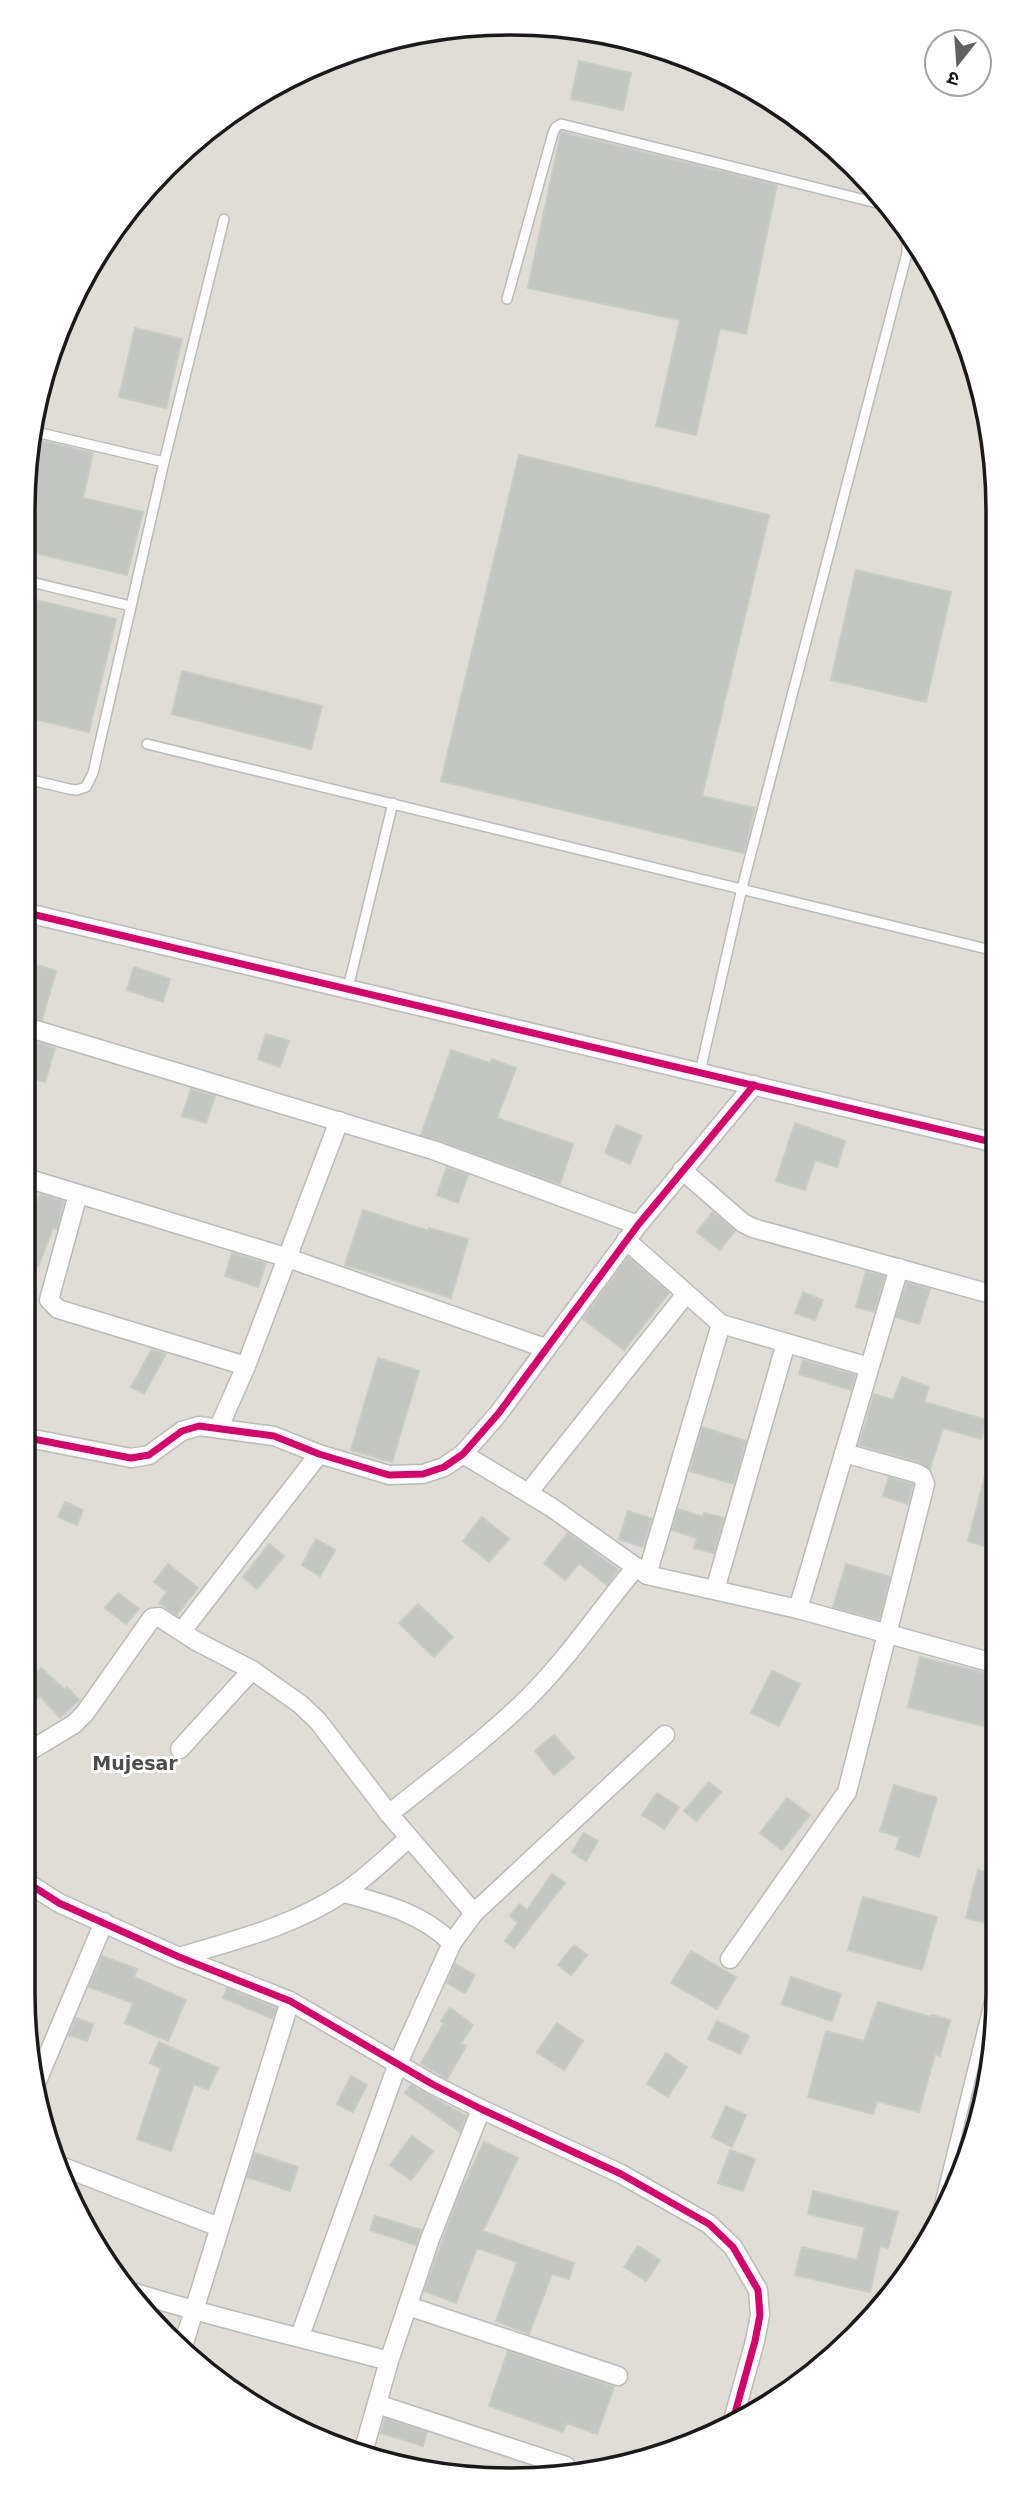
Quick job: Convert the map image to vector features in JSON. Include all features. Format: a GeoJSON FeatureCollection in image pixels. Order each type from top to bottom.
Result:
{"type":"FeatureCollection","features":[{"type":"Feature","properties":{"kind":"street"},"geometry":{"type":"LineString","coordinates":[[35,915],[986,1141]]}},
{"type":"Feature","properties":{"kind":"street"},"geometry":{"type":"LineString","coordinates":[[35,1030],[433,1150],[638,1225]]}},
{"type":"Feature","properties":{"kind":"street"},"geometry":{"type":"LineString","coordinates":[[35,1439],[131,1458],[149,1455],[190,1428],[219,1427],[274,1436],[319,1454],[389,1475],[423,1474],[444,1467],[463,1454],[498,1414],[626,1240],[754,1085]]}},
{"type":"Feature","properties":{"kind":"street"},"geometry":{"type":"LineString","coordinates":[[219,1427],[246,1366],[285,1257],[339,1121]]}},
{"type":"Feature","properties":{"kind":"street"},"geometry":{"type":"LineString","coordinates":[[682,1170],[743,1223],[754,1228],[986,1293]]}},
{"type":"Feature","properties":{"kind":"street"},"geometry":{"type":"LineString","coordinates":[[35,1181],[285,1257],[544,1348]]}},
{"type":"Feature","properties":{"kind":"street"},"geometry":{"type":"LineString","coordinates":[[78,1194],[49,1300],[52,1304],[58,1309],[246,1366]]}},
{"type":"Feature","properties":{"kind":"street"},"geometry":{"type":"LineString","coordinates":[[626,1240],[721,1324],[869,1367]]}},
{"type":"Feature","properties":{"kind":"street"},"geometry":{"type":"LineString","coordinates":[[798,1609],[899,1268]]}},
{"type":"Feature","properties":{"kind":"street"},"geometry":{"type":"LineString","coordinates":[[528,1493],[687,1294]]}},
{"type":"Feature","properties":{"kind":"street"},"geometry":{"type":"LineString","coordinates":[[389,1814],[496,1728],[528,1698],[642,1571],[721,1324]]}},
{"type":"Feature","properties":{"kind":"street"},"geometry":{"type":"LineString","coordinates":[[715,1590],[786,1343]]}},
{"type":"Feature","properties":{"kind":"street"},"geometry":{"type":"LineString","coordinates":[[730,1959],[847,1792],[925,1484],[922,1476],[916,1473],[844,1453]]}},
{"type":"Feature","properties":{"kind":"street"},"geometry":{"type":"LineString","coordinates":[[182,1631],[319,1454]]}},
{"type":"Feature","properties":{"kind":"street"},"geometry":{"type":"LineString","coordinates":[[463,1454],[528,1493],[642,1571],[798,1609],[986,1661]]}},
{"type":"Feature","properties":{"kind":"street"},"geometry":{"type":"LineString","coordinates":[[35,1748],[74,1724],[85,1713],[152,1618],[159,1617],[252,1670],[300,1704],[318,1721],[389,1814],[474,1913]]}},
{"type":"Feature","properties":{"kind":"street"},"geometry":{"type":"LineString","coordinates":[[180,1749],[252,1670]]}},
{"type":"Feature","properties":{"kind":"street"},"geometry":{"type":"LineString","coordinates":[[300,2336],[398,2063],[452,1943],[474,1913],[665,1735]]}},
{"type":"Feature","properties":{"kind":"street"},"geometry":{"type":"LineString","coordinates":[[179,1957],[271,1930],[344,1893],[409,1838]]}},
{"type":"Feature","properties":{"kind":"street"},"geometry":{"type":"LineString","coordinates":[[35,1888],[59,1903],[179,1957],[290,2001],[481,2109],[621,2174],[709,2224],[733,2247],[758,2290],[760,2315],[735,2411]]}},
{"type":"Feature","properties":{"kind":"street"},"geometry":{"type":"LineString","coordinates":[[344,1893],[419,1917],[437,1928],[452,1943]]}},
{"type":"Feature","properties":{"kind":"street"},"geometry":{"type":"LineString","coordinates":[[42,2070],[104,1922]]}},
{"type":"Feature","properties":{"kind":"street"},"geometry":{"type":"LineString","coordinates":[[185,2339],[290,2001]]}},
{"type":"Feature","properties":{"kind":"street"},"geometry":{"type":"LineString","coordinates":[[365,2445],[389,2361],[430,2239],[481,2109]]}},
{"type":"Feature","properties":{"kind":"street"},"geometry":{"type":"LineString","coordinates":[[69,2169],[219,2227]]}},
{"type":"Feature","properties":{"kind":"street"},"geometry":{"type":"LineString","coordinates":[[145,2296],[195,2312],[300,2336],[389,2361]]}},
{"type":"Feature","properties":{"kind":"street"},"geometry":{"type":"LineString","coordinates":[[408,2306],[618,2376]]}},
{"type":"Feature","properties":{"kind":"street"},"geometry":{"type":"LineString","coordinates":[[377,2404],[563,2465]]}},
{"type":"Feature","properties":{"kind":"lane"},"geometry":{"type":"LineString","coordinates":[[507,299],[553,133],[561,124],[872,202]]}},
{"type":"Feature","properties":{"kind":"lane"},"geometry":{"type":"LineString","coordinates":[[35,781],[77,790],[86,787],[93,773],[164,462],[224,219]]}},
{"type":"Feature","properties":{"kind":"lane"},"geometry":{"type":"LineString","coordinates":[[700,1072],[741,888],[907,248]]}},
{"type":"Feature","properties":{"kind":"lane"},"geometry":{"type":"LineString","coordinates":[[41,433],[164,462]]}},
{"type":"Feature","properties":{"kind":"lane"},"geometry":{"type":"LineString","coordinates":[[35,583],[131,606]]}},
{"type":"Feature","properties":{"kind":"lane"},"geometry":{"type":"LineString","coordinates":[[147,744],[986,949]]}},
{"type":"Feature","properties":{"kind":"lane"},"geometry":{"type":"LineString","coordinates":[[348,988],[393,803]]}},
{"type":"Feature","properties":{"kind":"lane"},"geometry":{"type":"LineString","coordinates":[[944,2188],[985,2019]]}},
{"type":"Feature","properties":{"kind":"shaded area"},"geometry":{"type":"Polygon","coordinates":[[[479,36],[573,39],[634,51],[663,60],[721,84],[775,115],[847,174],[888,221],[922,273],[950,329],[970,387],[982,448],[986,510],[986,1992],[982,2055],[970,2116],[961,2145],[937,2203],[906,2257],[888,2282],[847,2329],[775,2388],[721,2419],[634,2452],[542,2467],[448,2464],[387,2452],[300,2419],[246,2388],[174,2329],[115,2257],[84,2203],[51,2116],[36,2024],[35,510],[39,448],[51,387],[60,358],[84,300],[99,273],[115,246],[153,197],[174,174],[221,133],[246,115],[300,84],[387,51],[479,36]]]}},
{"type":"Feature","properties":{"kind":"building"},"geometry":{"type":"Polygon","coordinates":[[[579,61],[631,73],[623,110],[571,99],[579,61]]]}},
{"type":"Feature","properties":{"kind":"building"},"geometry":{"type":"Polygon","coordinates":[[[561,132],[777,185],[746,334],[720,328],[696,435],[656,426],[680,320],[528,288],[561,132]]]}},
{"type":"Feature","properties":{"kind":"building"},"geometry":{"type":"Polygon","coordinates":[[[135,328],[182,339],[166,408],[119,397],[135,328]]]}},
{"type":"Feature","properties":{"kind":"building"},"geometry":{"type":"Polygon","coordinates":[[[40,440],[93,453],[83,498],[143,512],[127,575],[35,553],[36,479],[40,440]]]}},
{"type":"Feature","properties":{"kind":"building"},"geometry":{"type":"Polygon","coordinates":[[[519,455],[769,515],[702,796],[755,808],[744,853],[441,781],[519,455]]]}},
{"type":"Feature","properties":{"kind":"building"},"geometry":{"type":"Polygon","coordinates":[[[856,570],[951,592],[926,702],[831,680],[856,570]]]}},
{"type":"Feature","properties":{"kind":"building"},"geometry":{"type":"Polygon","coordinates":[[[35,600],[116,619],[89,732],[35,719],[35,600]]]}},
{"type":"Feature","properties":{"kind":"building"},"geometry":{"type":"Polygon","coordinates":[[[182,671],[322,706],[311,749],[172,714],[182,671]]]}},
{"type":"Feature","properties":{"kind":"building"},"geometry":{"type":"Polygon","coordinates":[[[35,965],[56,971],[42,1020],[35,1018],[35,965]]]}},
{"type":"Feature","properties":{"kind":"building"},"geometry":{"type":"Polygon","coordinates":[[[134,967],[170,979],[163,1002],[127,990],[134,967]]]}},
{"type":"Feature","properties":{"kind":"building"},"geometry":{"type":"Polygon","coordinates":[[[266,1034],[289,1041],[280,1067],[258,1059],[266,1034]]]}},
{"type":"Feature","properties":{"kind":"building"},"geometry":{"type":"Polygon","coordinates":[[[35,1042],[55,1048],[45,1082],[35,1079],[35,1042]]]}},
{"type":"Feature","properties":{"kind":"building"},"geometry":{"type":"Polygon","coordinates":[[[451,1050],[490,1063],[492,1059],[516,1068],[497,1118],[573,1144],[560,1184],[421,1135],[451,1050]]]}},
{"type":"Feature","properties":{"kind":"building"},"geometry":{"type":"Polygon","coordinates":[[[191,1089],[215,1096],[206,1123],[182,1116],[191,1089]]]}},
{"type":"Feature","properties":{"kind":"building"},"geometry":{"type":"Polygon","coordinates":[[[795,1123],[845,1141],[837,1167],[815,1160],[805,1190],[776,1181],[795,1123]]]}},
{"type":"Feature","properties":{"kind":"building"},"geometry":{"type":"Polygon","coordinates":[[[616,1125],[642,1136],[630,1164],[605,1153],[616,1125]]]}},
{"type":"Feature","properties":{"kind":"building"},"geometry":{"type":"Polygon","coordinates":[[[447,1167],[468,1175],[458,1203],[437,1195],[447,1167]]]}},
{"type":"Feature","properties":{"kind":"building"},"geometry":{"type":"Polygon","coordinates":[[[40,1194],[64,1201],[57,1229],[53,1228],[38,1267],[35,1266],[35,1208],[40,1194]]]}},
{"type":"Feature","properties":{"kind":"building"},"geometry":{"type":"Polygon","coordinates":[[[363,1210],[428,1231],[429,1228],[468,1239],[451,1298],[345,1265],[363,1210]]]}},
{"type":"Feature","properties":{"kind":"building"},"geometry":{"type":"Polygon","coordinates":[[[713,1212],[735,1231],[720,1250],[697,1232],[713,1212]]]}},
{"type":"Feature","properties":{"kind":"building"},"geometry":{"type":"Polygon","coordinates":[[[232,1253],[266,1263],[258,1287],[225,1276],[232,1253]]]}},
{"type":"Feature","properties":{"kind":"building"},"geometry":{"type":"Polygon","coordinates":[[[628,1257],[669,1293],[624,1350],[583,1319],[628,1257]]]}},
{"type":"Feature","properties":{"kind":"building"},"geometry":{"type":"Polygon","coordinates":[[[866,1271],[885,1276],[874,1312],[856,1307],[866,1271]]]}},
{"type":"Feature","properties":{"kind":"building"},"geometry":{"type":"Polygon","coordinates":[[[907,1282],[930,1289],[919,1324],[896,1317],[907,1282]]]}},
{"type":"Feature","properties":{"kind":"building"},"geometry":{"type":"Polygon","coordinates":[[[803,1292],[823,1300],[815,1320],[795,1313],[803,1292]]]}},
{"type":"Feature","properties":{"kind":"building"},"geometry":{"type":"Polygon","coordinates":[[[152,1349],[166,1354],[144,1394],[131,1387],[152,1349]]]}},
{"type":"Feature","properties":{"kind":"building"},"geometry":{"type":"Polygon","coordinates":[[[378,1358],[419,1371],[392,1462],[351,1450],[378,1358]]]}},
{"type":"Feature","properties":{"kind":"building"},"geometry":{"type":"Polygon","coordinates":[[[803,1360],[855,1375],[851,1390],[799,1374],[803,1360]]]}},
{"type":"Feature","properties":{"kind":"building"},"geometry":{"type":"Polygon","coordinates":[[[902,1377],[929,1387],[924,1402],[986,1420],[981,1439],[943,1428],[930,1469],[919,1462],[859,1445],[874,1394],[893,1400],[902,1377]]]}},
{"type":"Feature","properties":{"kind":"building"},"geometry":{"type":"Polygon","coordinates":[[[702,1427],[746,1441],[734,1484],[690,1471],[702,1427]]]}},
{"type":"Feature","properties":{"kind":"building"},"geometry":{"type":"Polygon","coordinates":[[[986,1472],[986,1547],[968,1541],[986,1472]]]}},
{"type":"Feature","properties":{"kind":"building"},"geometry":{"type":"Polygon","coordinates":[[[889,1477],[913,1484],[908,1504],[883,1496],[889,1477]]]}},
{"type":"Feature","properties":{"kind":"building"},"geometry":{"type":"Polygon","coordinates":[[[65,1502],[83,1510],[77,1525],[58,1517],[65,1502]]]}},
{"type":"Feature","properties":{"kind":"building"},"geometry":{"type":"Polygon","coordinates":[[[678,1509],[703,1517],[704,1513],[724,1518],[714,1553],[694,1548],[697,1538],[672,1530],[678,1509]]]}},
{"type":"Feature","properties":{"kind":"building"},"geometry":{"type":"Polygon","coordinates":[[[628,1511],[652,1519],[643,1547],[619,1539],[628,1511]]]}},
{"type":"Feature","properties":{"kind":"building"},"geometry":{"type":"Polygon","coordinates":[[[482,1517],[509,1539],[489,1562],[463,1541],[482,1517]]]}},
{"type":"Feature","properties":{"kind":"building"},"geometry":{"type":"Polygon","coordinates":[[[568,1533],[618,1570],[607,1585],[579,1563],[565,1580],[544,1563],[568,1533]]]}},
{"type":"Feature","properties":{"kind":"building"},"geometry":{"type":"Polygon","coordinates":[[[316,1539],[335,1550],[320,1576],[302,1565],[316,1539]]]}},
{"type":"Feature","properties":{"kind":"building"},"geometry":{"type":"Polygon","coordinates":[[[269,1544],[284,1556],[257,1589],[243,1577],[269,1544]]]}},
{"type":"Feature","properties":{"kind":"building"},"geometry":{"type":"Polygon","coordinates":[[[168,1564],[198,1588],[177,1615],[159,1603],[167,1592],[154,1582],[168,1564]]]}},
{"type":"Feature","properties":{"kind":"building"},"geometry":{"type":"Polygon","coordinates":[[[846,1564],[890,1577],[879,1620],[833,1607],[846,1564]]]}},
{"type":"Feature","properties":{"kind":"building"},"geometry":{"type":"Polygon","coordinates":[[[118,1593],[139,1609],[126,1624],[105,1608],[118,1593]]]}},
{"type":"Feature","properties":{"kind":"building"},"geometry":{"type":"Polygon","coordinates":[[[418,1604],[453,1637],[434,1657],[399,1623],[418,1604]]]}},
{"type":"Feature","properties":{"kind":"building"},"geometry":{"type":"Polygon","coordinates":[[[920,1657],[986,1673],[986,1727],[908,1707],[920,1657]]]}},
{"type":"Feature","properties":{"kind":"building"},"geometry":{"type":"Polygon","coordinates":[[[41,1668],[65,1690],[67,1687],[79,1700],[60,1718],[40,1696],[37,1699],[35,1697],[35,1675],[41,1668]]]}},
{"type":"Feature","properties":{"kind":"building"},"geometry":{"type":"Polygon","coordinates":[[[772,1671],[800,1684],[779,1726],[751,1713],[772,1671]]]}},
{"type":"Feature","properties":{"kind":"building"},"geometry":{"type":"Polygon","coordinates":[[[554,1735],[574,1758],[554,1775],[535,1751],[554,1735]]]}},
{"type":"Feature","properties":{"kind":"building"},"geometry":{"type":"Polygon","coordinates":[[[709,1782],[721,1792],[696,1821],[684,1811],[709,1782]]]}},
{"type":"Feature","properties":{"kind":"building"},"geometry":{"type":"Polygon","coordinates":[[[894,1785],[937,1798],[919,1857],[896,1849],[900,1837],[880,1831],[894,1785]]]}},
{"type":"Feature","properties":{"kind":"building"},"geometry":{"type":"Polygon","coordinates":[[[657,1793],[679,1807],[664,1829],[642,1815],[657,1793]]]}},
{"type":"Feature","properties":{"kind":"building"},"geometry":{"type":"Polygon","coordinates":[[[787,1798],[810,1815],[782,1850],[760,1833],[787,1798]]]}},
{"type":"Feature","properties":{"kind":"building"},"geometry":{"type":"Polygon","coordinates":[[[584,1833],[598,1841],[586,1861],[572,1852],[584,1833]]]}},
{"type":"Feature","properties":{"kind":"building"},"geometry":{"type":"Polygon","coordinates":[[[978,1870],[986,1872],[986,1923],[966,1918],[978,1870]]]}},
{"type":"Feature","properties":{"kind":"building"},"geometry":{"type":"Polygon","coordinates":[[[552,1874],[565,1883],[514,1948],[505,1941],[518,1923],[510,1916],[520,1904],[527,1910],[552,1874]]]}},
{"type":"Feature","properties":{"kind":"building"},"geometry":{"type":"Polygon","coordinates":[[[863,1897],[937,1917],[922,1970],[848,1950],[863,1897]]]}},
{"type":"Feature","properties":{"kind":"building"},"geometry":{"type":"Polygon","coordinates":[[[574,1945],[587,1955],[571,1975],[558,1965],[574,1945]]]}},
{"type":"Feature","properties":{"kind":"building"},"geometry":{"type":"Polygon","coordinates":[[[691,1951],[736,1977],[717,2009],[671,1983],[691,1951]]]}},
{"type":"Feature","properties":{"kind":"building"},"geometry":{"type":"Polygon","coordinates":[[[102,1956],[137,1969],[134,1977],[186,2000],[168,2041],[125,2023],[133,2003],[89,1987],[102,1956]]]}},
{"type":"Feature","properties":{"kind":"building"},"geometry":{"type":"Polygon","coordinates":[[[455,1964],[475,1975],[465,1993],[447,1983],[455,1964]]]}},
{"type":"Feature","properties":{"kind":"building"},"geometry":{"type":"Polygon","coordinates":[[[791,1977],[841,1994],[832,2021],[782,2004],[791,1977]]]}},
{"type":"Feature","properties":{"kind":"building"},"geometry":{"type":"Polygon","coordinates":[[[227,1988],[276,2008],[273,2019],[223,1998],[227,1988]]]}},
{"type":"Feature","properties":{"kind":"building"},"geometry":{"type":"Polygon","coordinates":[[[878,2002],[950,2020],[940,2056],[935,2054],[919,2112],[877,2101],[873,2114],[808,2097],[826,2031],[864,2041],[878,2002]]]}},
{"type":"Feature","properties":{"kind":"building"},"geometry":{"type":"Polygon","coordinates":[[[450,2008],[473,2025],[461,2043],[466,2046],[447,2079],[421,2063],[450,2008]]]}},
{"type":"Feature","properties":{"kind":"building"},"geometry":{"type":"Polygon","coordinates":[[[76,2018],[93,2024],[87,2041],[69,2035],[76,2018]]]}},
{"type":"Feature","properties":{"kind":"building"},"geometry":{"type":"Polygon","coordinates":[[[717,2021],[749,2036],[740,2054],[708,2039],[717,2021]]]}},
{"type":"Feature","properties":{"kind":"building"},"geometry":{"type":"Polygon","coordinates":[[[557,2023],[583,2041],[564,2070],[537,2052],[557,2023]]]}},
{"type":"Feature","properties":{"kind":"building"},"geometry":{"type":"Polygon","coordinates":[[[159,2042],[218,2068],[208,2090],[194,2084],[171,2151],[137,2139],[161,2068],[150,2063],[159,2042]]]}},
{"type":"Feature","properties":{"kind":"building"},"geometry":{"type":"Polygon","coordinates":[[[666,2053],[687,2067],[668,2097],[647,2084],[666,2053]]]}},
{"type":"Feature","properties":{"kind":"building"},"geometry":{"type":"Polygon","coordinates":[[[351,2076],[367,2085],[353,2112],[337,2104],[351,2076]]]}},
{"type":"Feature","properties":{"kind":"building"},"geometry":{"type":"Polygon","coordinates":[[[411,2085],[466,2116],[460,2132],[405,2093],[411,2085]]]}},
{"type":"Feature","properties":{"kind":"building"},"geometry":{"type":"Polygon","coordinates":[[[726,2106],[746,2115],[732,2147],[712,2137],[726,2106]]]}},
{"type":"Feature","properties":{"kind":"building"},"geometry":{"type":"Polygon","coordinates":[[[412,2136],[433,2151],[411,2180],[390,2165],[412,2136]]]}},
{"type":"Feature","properties":{"kind":"building"},"geometry":{"type":"Polygon","coordinates":[[[484,2142],[518,2158],[483,2231],[574,2263],[569,2279],[552,2274],[529,2334],[496,2321],[517,2262],[477,2248],[456,2303],[424,2291],[458,2198],[484,2142]]]}},
{"type":"Feature","properties":{"kind":"building"},"geometry":{"type":"Polygon","coordinates":[[[730,2150],[755,2159],[743,2191],[718,2183],[730,2150]]]}},
{"type":"Feature","properties":{"kind":"building"},"geometry":{"type":"Polygon","coordinates":[[[255,2153],[298,2167],[290,2191],[247,2177],[255,2153]]]}},
{"type":"Feature","properties":{"kind":"building"},"geometry":{"type":"Polygon","coordinates":[[[813,2191],[898,2212],[888,2248],[880,2246],[870,2292],[795,2275],[802,2247],[857,2260],[865,2227],[808,2214],[813,2191]]]}},
{"type":"Feature","properties":{"kind":"building"},"geometry":{"type":"Polygon","coordinates":[[[375,2216],[421,2230],[416,2245],[370,2230],[375,2216]]]}},
{"type":"Feature","properties":{"kind":"building"},"geometry":{"type":"Polygon","coordinates":[[[638,2246],[660,2260],[646,2281],[624,2267],[638,2246]]]}},
{"type":"Feature","properties":{"kind":"building"},"geometry":{"type":"Polygon","coordinates":[[[508,2351],[614,2387],[597,2434],[567,2423],[563,2432],[489,2406],[508,2351]]]}},
{"type":"Feature","properties":{"kind":"building"},"geometry":{"type":"Polygon","coordinates":[[[385,2418],[427,2432],[423,2446],[381,2433],[385,2418]]]}},
{"type":"Feature","properties":{"kind":"cycle path"},"geometry":{"type":"LineString","coordinates":[[35,915],[986,1141]]}},
{"type":"Feature","properties":{"kind":"cycle path"},"geometry":{"type":"LineString","coordinates":[[35,1439],[131,1458],[149,1455],[182,1431],[199,1426],[274,1436],[319,1454],[389,1475],[423,1474],[444,1467],[463,1454],[498,1414],[638,1225],[754,1085]]}},
{"type":"Feature","properties":{"kind":"cycle path"},"geometry":{"type":"LineString","coordinates":[[35,1888],[59,1903],[179,1957],[290,2001],[432,2084],[621,2174],[709,2224],[733,2247],[758,2290],[760,2315],[736,2411]]}},
{"type":"Feature","properties":{"kind":"district","name":"Mujesar"},"geometry":{"type":"Point","coordinates":[135,1763]}}]}
